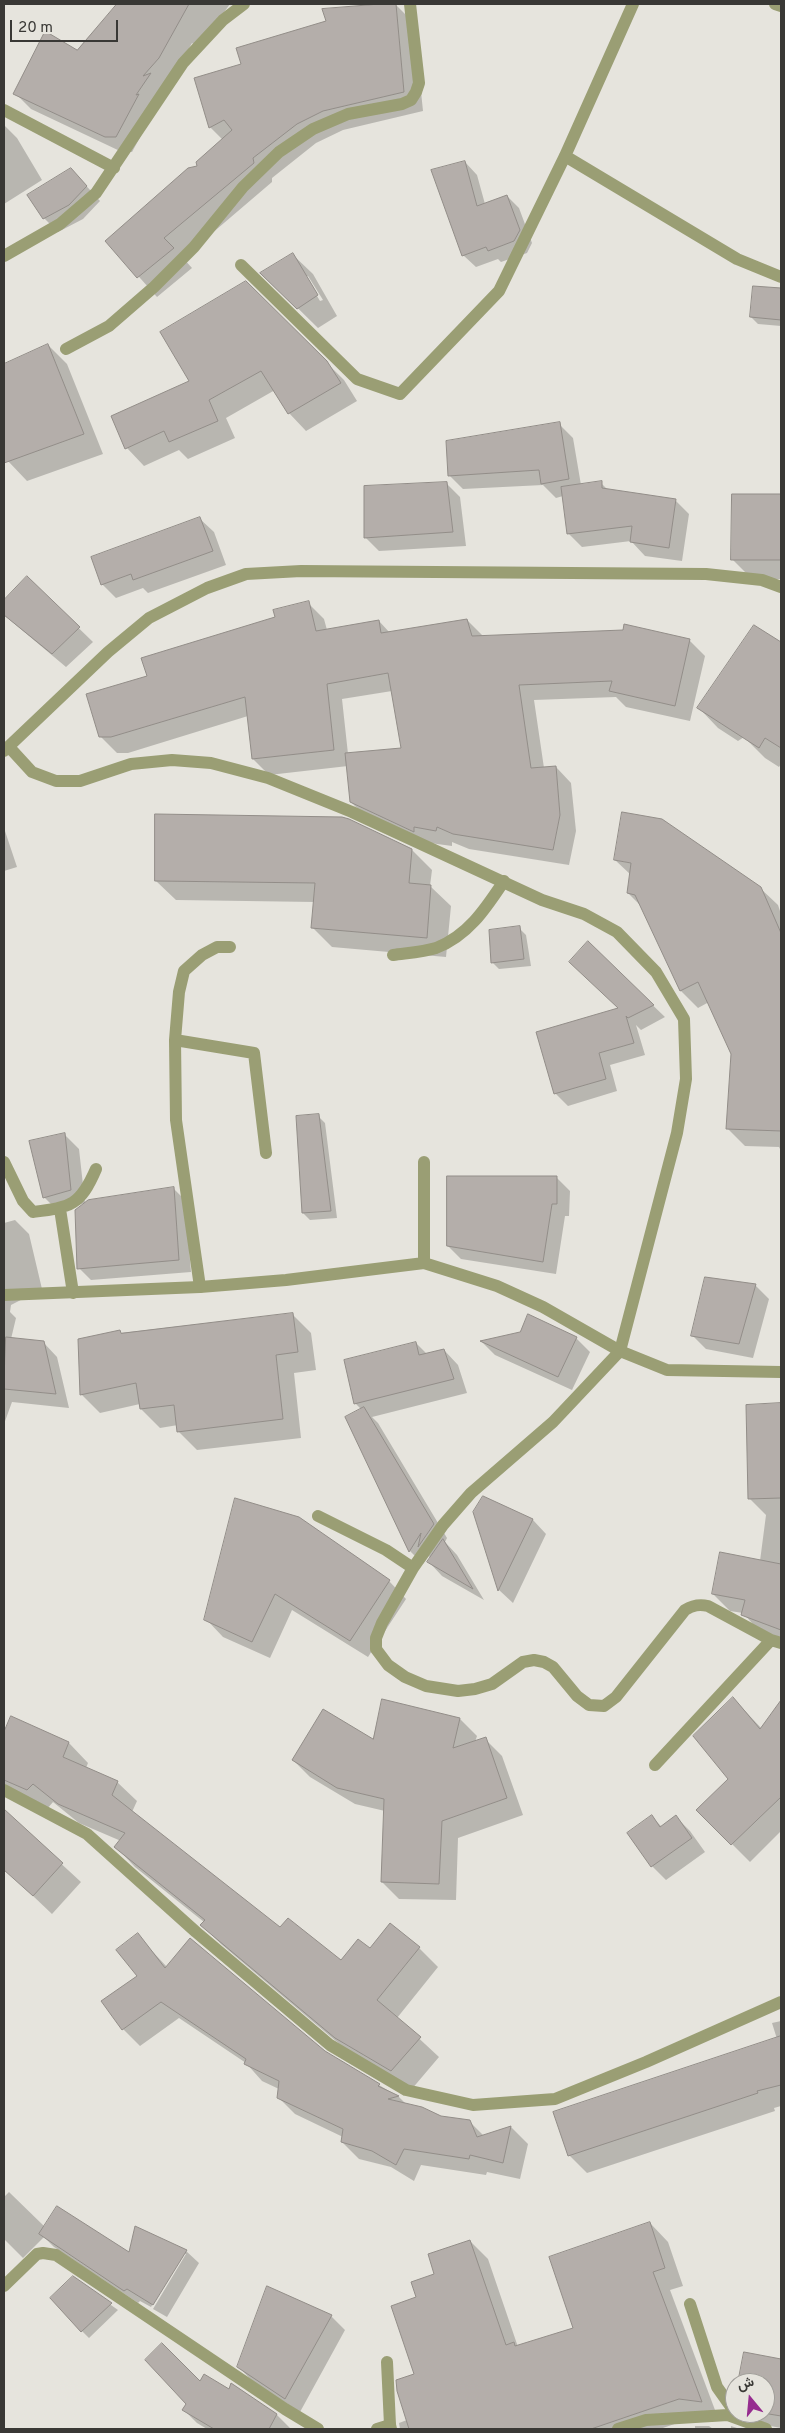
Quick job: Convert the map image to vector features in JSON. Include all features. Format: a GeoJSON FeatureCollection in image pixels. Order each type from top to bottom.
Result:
{"type":"FeatureCollection","features":[{"type":"Feature","properties":{"kind":"street"},"geometry":{"type":"LineString","coordinates":[[4,256],[60,224],[96,193],[184,63],[223,20],[244,4]]}},
{"type":"Feature","properties":{"kind":"street"},"geometry":{"type":"LineString","coordinates":[[66,349],[109,326],[154,287],[194,247],[243,187],[280,152],[313,129],[348,114],[402,104],[410,100],[419,84],[410,4]]}},
{"type":"Feature","properties":{"kind":"street"},"geometry":{"type":"LineString","coordinates":[[241,265],[357,379],[400,394],[500,291],[565,156],[633,4]]}},
{"type":"Feature","properties":{"kind":"street"},"geometry":{"type":"LineString","coordinates":[[775,4],[781,6]]}},
{"type":"Feature","properties":{"kind":"street"},"geometry":{"type":"LineString","coordinates":[[4,110],[114,168]]}},
{"type":"Feature","properties":{"kind":"street"},"geometry":{"type":"LineString","coordinates":[[565,156],[737,259],[781,277]]}},
{"type":"Feature","properties":{"kind":"street"},"geometry":{"type":"LineString","coordinates":[[655,1765],[776,1642],[708,1606],[700,1604],[685,1610],[616,1697],[604,1706],[589,1705],[582,1702],[553,1667],[544,1662],[534,1660],[523,1662],[492,1684],[475,1690],[458,1691],[426,1686],[405,1677],[388,1665],[376,1649],[376,1638],[382,1623],[412,1568],[443,1525],[471,1493],[553,1422],[620,1351],[677,1132],[686,1079],[684,1018],[656,972],[617,932],[584,914],[542,900],[352,812],[268,778],[211,763],[172,760],[131,764],[80,781],[56,781],[32,772],[7,750],[108,652],[149,618],[207,588],[246,574],[301,571],[706,574],[762,580],[781,587]]}},
{"type":"Feature","properties":{"kind":"street"},"geometry":{"type":"LineString","coordinates":[[394,955],[435,948],[455,937],[472,925],[504,881]]}},
{"type":"Feature","properties":{"kind":"street"},"geometry":{"type":"LineString","coordinates":[[200,1286],[176,1120],[175,1040],[179,992],[184,971],[202,955],[217,947],[230,947]]}},
{"type":"Feature","properties":{"kind":"street"},"geometry":{"type":"LineString","coordinates":[[175,1040],[254,1053],[266,1153]]}},
{"type":"Feature","properties":{"kind":"street"},"geometry":{"type":"LineString","coordinates":[[4,1162],[24,1201],[33,1212],[60,1209],[80,1199],[96,1169]]}},
{"type":"Feature","properties":{"kind":"street"},"geometry":{"type":"LineString","coordinates":[[424,1162],[424,1263]]}},
{"type":"Feature","properties":{"kind":"street"},"geometry":{"type":"LineString","coordinates":[[60,1209],[73,1293]]}},
{"type":"Feature","properties":{"kind":"street"},"geometry":{"type":"LineString","coordinates":[[4,1295],[73,1293],[286,1280],[424,1263],[497,1286],[543,1307],[620,1351],[667,1370],[781,1372]]}},
{"type":"Feature","properties":{"kind":"street"},"geometry":{"type":"LineString","coordinates":[[318,1516],[386,1550],[412,1568]]}},
{"type":"Feature","properties":{"kind":"street"},"geometry":{"type":"LineString","coordinates":[[4,1790],[87,1834],[196,1932],[330,2045],[406,2090],[473,2105],[555,2098],[646,2062],[750,2014],[781,2002]]}},
{"type":"Feature","properties":{"kind":"street"},"geometry":{"type":"LineString","coordinates":[[4,2286],[37,2254],[44,2252],[56,2255],[318,2429]]}},
{"type":"Feature","properties":{"kind":"street"},"geometry":{"type":"LineString","coordinates":[[690,2304],[717,2387],[725,2398]]}},
{"type":"Feature","properties":{"kind":"street"},"geometry":{"type":"LineString","coordinates":[[386,2428],[387,2362]]}},
{"type":"Feature","properties":{"kind":"street"},"geometry":{"type":"LineString","coordinates":[[618,2429],[646,2420],[725,2415]]}},
{"type":"Feature","properties":{"kind":"street"},"geometry":{"type":"LineString","coordinates":[[750,2423],[766,2429]]}},
{"type":"Feature","properties":{"kind":"building"},"geometry":{"type":"Polygon","coordinates":[[[117,4],[189,4],[159,58],[143,76],[151,73],[136,95],[139,94],[116,137],[105,137],[13,94],[45,31],[77,50],[117,4]]]}},
{"type":"Feature","properties":{"kind":"building"},"geometry":{"type":"Polygon","coordinates":[[[396,4],[404,92],[323,111],[297,124],[253,158],[254,163],[164,238],[174,248],[137,278],[105,241],[188,168],[197,166],[196,162],[232,130],[224,120],[209,128],[194,78],[241,64],[236,48],[326,21],[322,9],[396,4]]]}},
{"type":"Feature","properties":{"kind":"building"},"geometry":{"type":"Polygon","coordinates":[[[465,161],[477,206],[507,195],[520,230],[514,241],[488,251],[486,247],[462,256],[431,170],[465,161]]]}},
{"type":"Feature","properties":{"kind":"building"},"geometry":{"type":"Polygon","coordinates":[[[71,168],[87,186],[69,205],[43,219],[27,195],[71,168]]]}},
{"type":"Feature","properties":{"kind":"building"},"geometry":{"type":"Polygon","coordinates":[[[293,253],[318,295],[297,309],[260,273],[293,253]]]}},
{"type":"Feature","properties":{"kind":"building"},"geometry":{"type":"Polygon","coordinates":[[[246,281],[327,361],[341,383],[288,414],[261,371],[209,400],[218,421],[169,442],[164,431],[125,449],[111,416],[189,381],[160,332],[246,281]]]}},
{"type":"Feature","properties":{"kind":"building"},"geometry":{"type":"Polygon","coordinates":[[[753,286],[781,288],[781,320],[750,317],[753,286]]]}},
{"type":"Feature","properties":{"kind":"building"},"geometry":{"type":"Polygon","coordinates":[[[48,344],[84,434],[4,463],[4,364],[48,344]]]}},
{"type":"Feature","properties":{"kind":"building"},"geometry":{"type":"Polygon","coordinates":[[[560,422],[569,479],[541,484],[539,470],[448,476],[446,441],[560,422]]]}},
{"type":"Feature","properties":{"kind":"building"},"geometry":{"type":"Polygon","coordinates":[[[602,481],[602,488],[676,499],[669,548],[630,542],[632,526],[567,534],[561,487],[602,481]]]}},
{"type":"Feature","properties":{"kind":"building"},"geometry":{"type":"Polygon","coordinates":[[[447,482],[453,532],[364,538],[364,486],[447,482]]]}},
{"type":"Feature","properties":{"kind":"building"},"geometry":{"type":"Polygon","coordinates":[[[732,494],[781,494],[781,560],[731,560],[732,494]]]}},
{"type":"Feature","properties":{"kind":"building"},"geometry":{"type":"Polygon","coordinates":[[[200,517],[213,551],[133,580],[131,574],[101,585],[91,557],[200,517]]]}},
{"type":"Feature","properties":{"kind":"building"},"geometry":{"type":"Polygon","coordinates":[[[27,576],[80,627],[52,654],[4,615],[4,600],[27,576]]]}},
{"type":"Feature","properties":{"kind":"building"},"geometry":{"type":"Polygon","coordinates":[[[309,601],[316,631],[379,620],[381,633],[467,619],[472,636],[623,630],[624,624],[690,639],[675,706],[609,691],[612,681],[519,685],[531,768],[556,766],[560,815],[553,850],[453,834],[437,827],[436,831],[414,827],[414,832],[350,802],[345,753],[401,748],[388,673],[327,684],[334,750],[252,759],[245,697],[111,737],[99,737],[86,694],[147,676],[141,658],[275,617],[273,610],[309,601]]]}},
{"type":"Feature","properties":{"kind":"building"},"geometry":{"type":"Polygon","coordinates":[[[754,625],[781,642],[781,748],[765,738],[759,748],[697,708],[754,625]]]}},
{"type":"Feature","properties":{"kind":"building"},"geometry":{"type":"Polygon","coordinates":[[[622,812],[662,819],[761,887],[781,933],[781,1131],[726,1129],[731,1054],[698,982],[680,991],[635,895],[627,893],[631,863],[614,860],[622,812]]]}},
{"type":"Feature","properties":{"kind":"building"},"geometry":{"type":"Polygon","coordinates":[[[155,814],[342,817],[349,819],[412,849],[409,883],[431,885],[427,938],[311,928],[315,883],[155,881],[155,814]]]}},
{"type":"Feature","properties":{"kind":"building"},"geometry":{"type":"Polygon","coordinates":[[[520,926],[524,959],[491,963],[489,930],[520,926]]]}},
{"type":"Feature","properties":{"kind":"building"},"geometry":{"type":"Polygon","coordinates":[[[588,941],[654,1005],[628,1018],[626,1016],[634,1043],[599,1053],[606,1079],[554,1094],[536,1032],[618,1008],[569,962],[588,941]]]}},
{"type":"Feature","properties":{"kind":"building"},"geometry":{"type":"Polygon","coordinates":[[[319,1114],[331,1211],[302,1213],[296,1116],[319,1114]]]}},
{"type":"Feature","properties":{"kind":"building"},"geometry":{"type":"Polygon","coordinates":[[[65,1133],[71,1190],[43,1198],[29,1141],[65,1133]]]}},
{"type":"Feature","properties":{"kind":"building"},"geometry":{"type":"Polygon","coordinates":[[[447,1176],[557,1176],[557,1204],[552,1204],[543,1262],[447,1246],[447,1176]]]}},
{"type":"Feature","properties":{"kind":"building"},"geometry":{"type":"Polygon","coordinates":[[[174,1187],[179,1260],[77,1269],[75,1210],[88,1200],[174,1187]]]}},
{"type":"Feature","properties":{"kind":"building"},"geometry":{"type":"Polygon","coordinates":[[[705,1277],[756,1284],[739,1344],[691,1336],[705,1277]]]}},
{"type":"Feature","properties":{"kind":"building"},"geometry":{"type":"Polygon","coordinates":[[[293,1313],[298,1352],[276,1355],[283,1419],[177,1432],[174,1405],[140,1409],[136,1383],[80,1395],[78,1339],[120,1330],[121,1333],[293,1313]]]}},
{"type":"Feature","properties":{"kind":"building"},"geometry":{"type":"Polygon","coordinates":[[[528,1314],[577,1337],[558,1377],[480,1341],[520,1332],[528,1314]]]}},
{"type":"Feature","properties":{"kind":"building"},"geometry":{"type":"Polygon","coordinates":[[[6,1337],[44,1341],[56,1394],[4,1389],[6,1337]]]}},
{"type":"Feature","properties":{"kind":"building"},"geometry":{"type":"Polygon","coordinates":[[[416,1342],[419,1355],[444,1349],[454,1379],[354,1404],[344,1360],[416,1342]]]}},
{"type":"Feature","properties":{"kind":"building"},"geometry":{"type":"Polygon","coordinates":[[[781,1403],[781,1498],[748,1499],[746,1405],[781,1403]]]}},
{"type":"Feature","properties":{"kind":"building"},"geometry":{"type":"Polygon","coordinates":[[[364,1407],[434,1524],[418,1547],[421,1533],[409,1552],[345,1417],[364,1407]]]}},
{"type":"Feature","properties":{"kind":"building"},"geometry":{"type":"Polygon","coordinates":[[[483,1496],[533,1519],[498,1591],[473,1512],[483,1496]]]}},
{"type":"Feature","properties":{"kind":"building"},"geometry":{"type":"Polygon","coordinates":[[[235,1498],[299,1517],[390,1580],[350,1641],[275,1594],[252,1642],[204,1620],[235,1498]]]}},
{"type":"Feature","properties":{"kind":"building"},"geometry":{"type":"Polygon","coordinates":[[[443,1539],[473,1589],[427,1562],[443,1539]]]}},
{"type":"Feature","properties":{"kind":"building"},"geometry":{"type":"Polygon","coordinates":[[[720,1552],[781,1564],[781,1630],[741,1615],[745,1600],[712,1594],[720,1552]]]}},
{"type":"Feature","properties":{"kind":"building"},"geometry":{"type":"Polygon","coordinates":[[[733,1697],[760,1729],[781,1700],[781,1797],[731,1845],[696,1810],[728,1779],[693,1736],[733,1697]]]}},
{"type":"Feature","properties":{"kind":"building"},"geometry":{"type":"Polygon","coordinates":[[[382,1699],[460,1718],[453,1748],[486,1737],[507,1798],[442,1821],[439,1884],[381,1882],[384,1799],[337,1788],[292,1760],[323,1709],[373,1739],[382,1699]]]}},
{"type":"Feature","properties":{"kind":"building"},"geometry":{"type":"Polygon","coordinates":[[[11,1716],[69,1742],[63,1757],[118,1781],[112,1795],[280,1927],[288,1918],[341,1960],[358,1939],[370,1948],[390,1923],[420,1947],[377,2000],[421,2037],[391,2071],[335,2038],[200,1925],[205,1920],[114,1847],[125,1833],[58,1804],[33,1784],[27,1790],[4,1780],[4,1732],[11,1716]]]}},
{"type":"Feature","properties":{"kind":"building"},"geometry":{"type":"Polygon","coordinates":[[[4,1809],[63,1863],[33,1896],[4,1870],[4,1809]]]}},
{"type":"Feature","properties":{"kind":"building"},"geometry":{"type":"Polygon","coordinates":[[[652,1815],[660,1827],[676,1815],[692,1838],[651,1867],[627,1833],[652,1815]]]}},
{"type":"Feature","properties":{"kind":"building"},"geometry":{"type":"Polygon","coordinates":[[[138,1933],[165,1968],[190,1938],[325,2051],[380,2084],[378,2086],[399,2096],[388,2099],[422,2107],[441,2116],[470,2120],[477,2137],[511,2126],[503,2163],[470,2155],[469,2159],[404,2149],[396,2165],[372,2151],[341,2142],[343,2129],[277,2098],[279,2081],[244,2064],[246,2059],[161,2002],[122,2030],[101,2001],[137,1976],[116,1950],[138,1933]]]}},
{"type":"Feature","properties":{"kind":"building"},"geometry":{"type":"Polygon","coordinates":[[[781,2036],[781,2085],[757,2091],[758,2093],[568,2156],[553,2112],[781,2036]]]}},
{"type":"Feature","properties":{"kind":"building"},"geometry":{"type":"Polygon","coordinates":[[[57,2206],[129,2252],[135,2226],[187,2250],[153,2305],[127,2289],[124,2291],[39,2234],[57,2206]]]}},
{"type":"Feature","properties":{"kind":"building"},"geometry":{"type":"Polygon","coordinates":[[[650,2222],[665,2268],[653,2272],[702,2402],[679,2399],[591,2429],[409,2429],[397,2391],[396,2380],[414,2374],[391,2306],[416,2297],[411,2282],[434,2274],[428,2254],[470,2240],[506,2345],[514,2342],[515,2346],[573,2328],[549,2257],[650,2222]]]}},
{"type":"Feature","properties":{"kind":"building"},"geometry":{"type":"Polygon","coordinates":[[[73,2276],[112,2303],[81,2332],[50,2298],[73,2276]]]}},
{"type":"Feature","properties":{"kind":"building"},"geometry":{"type":"Polygon","coordinates":[[[267,2286],[332,2315],[285,2399],[237,2367],[267,2286]]]}},
{"type":"Feature","properties":{"kind":"building"},"geometry":{"type":"Polygon","coordinates":[[[162,2343],[200,2381],[204,2374],[229,2389],[231,2383],[277,2414],[269,2429],[214,2429],[182,2410],[186,2404],[145,2360],[162,2343]]]}},
{"type":"Feature","properties":{"kind":"building"},"geometry":{"type":"Polygon","coordinates":[[[744,2352],[781,2359],[781,2416],[775,2415],[775,2373],[740,2373],[744,2352]]]}}]}
